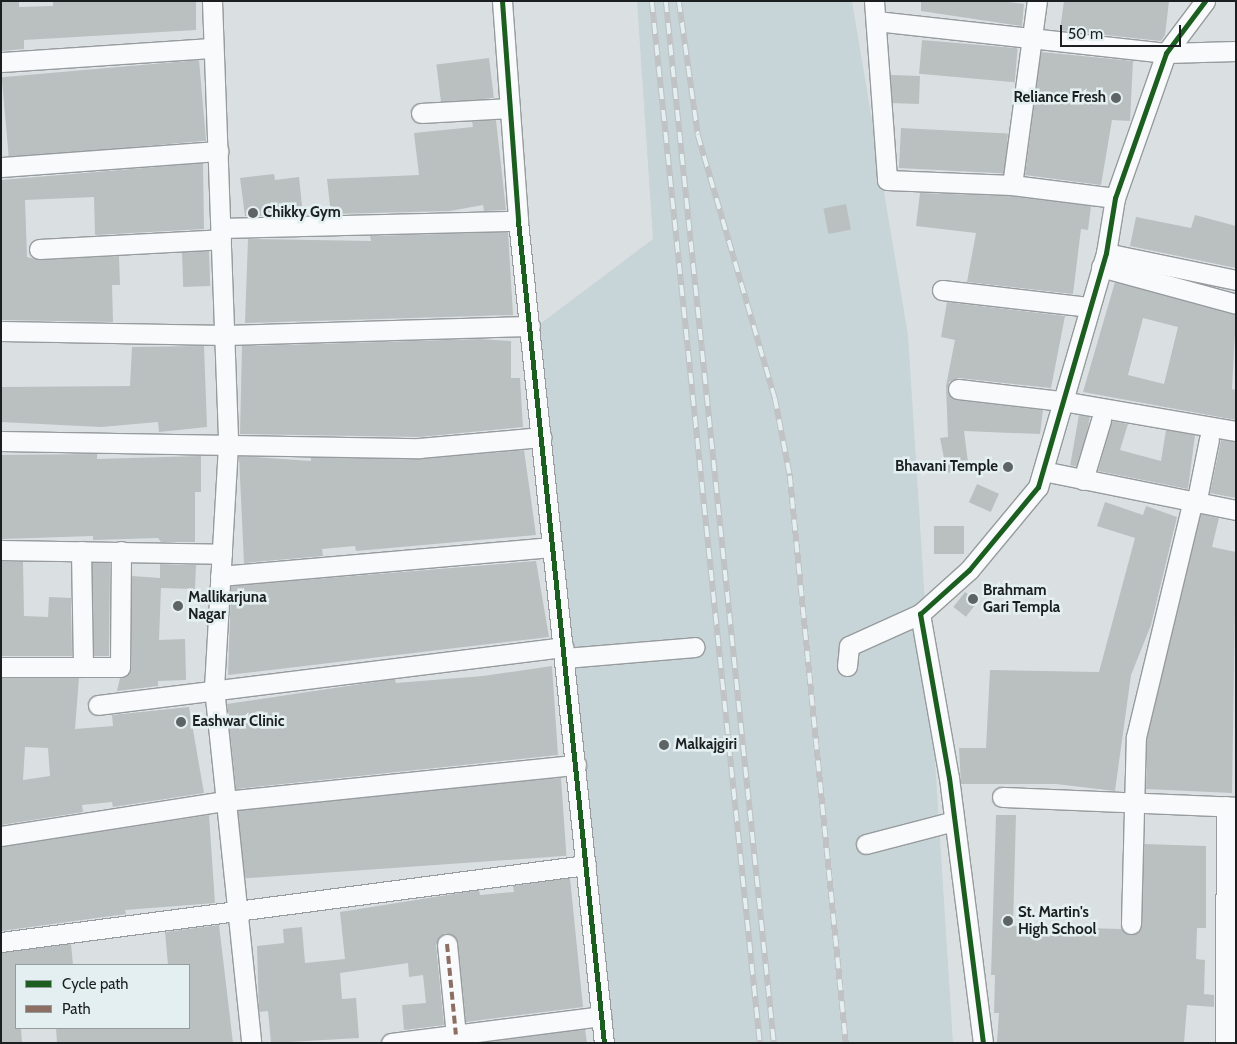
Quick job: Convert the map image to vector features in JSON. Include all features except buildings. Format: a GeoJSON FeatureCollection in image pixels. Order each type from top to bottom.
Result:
{"type":"FeatureCollection","features":[{"type":"Feature","properties":{"kind":"street"},"geometry":{"type":"LineString","coordinates":[[212,1],[212,48],[226,336],[228,445],[214,688],[251,1043]]}},
{"type":"Feature","properties":{"kind":"street"},"geometry":{"type":"LineString","coordinates":[[502,1],[518,221],[604,1043]]}},
{"type":"Feature","properties":{"kind":"street"},"geometry":{"type":"LineString","coordinates":[[874,1],[886,180],[1012,185],[1115,198]]}},
{"type":"Feature","properties":{"kind":"street"},"geometry":{"type":"LineString","coordinates":[[1012,185],[1037,1]]}},
{"type":"Feature","properties":{"kind":"street"},"geometry":{"type":"LineString","coordinates":[[847,666],[849,646],[920,614],[969,570],[1038,487],[1103,260],[1115,198],[1166,53],[1205,1]]}},
{"type":"Feature","properties":{"kind":"street"},"geometry":{"type":"LineString","coordinates":[[876,21],[1031,42],[1166,53],[1236,51]]}},
{"type":"Feature","properties":{"kind":"street"},"geometry":{"type":"LineString","coordinates":[[1,62],[212,48]]}},
{"type":"Feature","properties":{"kind":"street"},"geometry":{"type":"LineString","coordinates":[[421,113],[510,108]]}},
{"type":"Feature","properties":{"kind":"street"},"geometry":{"type":"LineString","coordinates":[[1,167],[218,151]]}},
{"type":"Feature","properties":{"kind":"street"},"geometry":{"type":"LineString","coordinates":[[38,250],[221,234],[518,221]]}},
{"type":"Feature","properties":{"kind":"street"},"geometry":{"type":"LineString","coordinates":[[1103,260],[1236,280]]}},
{"type":"Feature","properties":{"kind":"street"},"geometry":{"type":"LineString","coordinates":[[1103,260],[1236,304]]}},
{"type":"Feature","properties":{"kind":"street"},"geometry":{"type":"LineString","coordinates":[[942,290],[1088,307]]}},
{"type":"Feature","properties":{"kind":"street"},"geometry":{"type":"LineString","coordinates":[[1,331],[226,336],[530,326]]}},
{"type":"Feature","properties":{"kind":"street"},"geometry":{"type":"LineString","coordinates":[[958,389],[1062,401],[1236,431]]}},
{"type":"Feature","properties":{"kind":"street"},"geometry":{"type":"LineString","coordinates":[[1083,480],[1101,420]]}},
{"type":"Feature","properties":{"kind":"street"},"geometry":{"type":"LineString","coordinates":[[1,441],[419,448],[542,437]]}},
{"type":"Feature","properties":{"kind":"street"},"geometry":{"type":"LineString","coordinates":[[1131,924],[1136,737],[1209,439]]}},
{"type":"Feature","properties":{"kind":"street"},"geometry":{"type":"LineString","coordinates":[[1043,471],[1194,504],[1236,510]]}},
{"type":"Feature","properties":{"kind":"street"},"geometry":{"type":"LineString","coordinates":[[220,576],[552,547]]}},
{"type":"Feature","properties":{"kind":"street"},"geometry":{"type":"LineString","coordinates":[[1,550],[222,554]]}},
{"type":"Feature","properties":{"kind":"street"},"geometry":{"type":"LineString","coordinates":[[81,550],[83,667]]}},
{"type":"Feature","properties":{"kind":"street"},"geometry":{"type":"LineString","coordinates":[[1,667],[120,667],[121,551]]}},
{"type":"Feature","properties":{"kind":"street"},"geometry":{"type":"LineString","coordinates":[[920,614],[954,821],[982,1043]]}},
{"type":"Feature","properties":{"kind":"street"},"geometry":{"type":"LineString","coordinates":[[98,705],[214,688],[564,653],[695,647]]}},
{"type":"Feature","properties":{"kind":"street"},"geometry":{"type":"LineString","coordinates":[[1,836],[226,801],[576,765]]}},
{"type":"Feature","properties":{"kind":"street"},"geometry":{"type":"LineString","coordinates":[[1002,797],[1231,806],[1229,1037]]}},
{"type":"Feature","properties":{"kind":"street"},"geometry":{"type":"LineString","coordinates":[[866,844],[954,821]]}},
{"type":"Feature","properties":{"kind":"street"},"geometry":{"type":"LineString","coordinates":[[1,942],[586,865]]}},
{"type":"Feature","properties":{"kind":"street"},"geometry":{"type":"LineString","coordinates":[[446,944],[456,1035]]}},
{"type":"Feature","properties":{"kind":"street"},"geometry":{"type":"LineString","coordinates":[[391,1043],[601,1016]]}},
{"type":"Feature","properties":{"kind":"shaded area"},"geometry":{"type":"Polygon","coordinates":[[[637,1],[852,1],[908,335],[953,1043],[613,1043],[540,324],[653,239],[637,1]]]}},
{"type":"Feature","properties":{"kind":"railway"},"geometry":{"type":"LineString","coordinates":[[652,1],[760,1043]]}},
{"type":"Feature","properties":{"kind":"railway"},"geometry":{"type":"LineString","coordinates":[[666,1],[774,1043]]}},
{"type":"Feature","properties":{"kind":"railway"},"geometry":{"type":"LineString","coordinates":[[679,1],[698,135],[775,398],[790,476],[846,1043]]}},
{"type":"Feature","properties":{"kind":"marked path"},"geometry":{"type":"LineString","coordinates":[[447,944],[456,1035]]}},
{"type":"Feature","properties":{"kind":"cycle path"},"geometry":{"type":"LineString","coordinates":[[502,1],[518,221],[604,1043]]}},
{"type":"Feature","properties":{"kind":"cycle path"},"geometry":{"type":"LineString","coordinates":[[983,1043],[949,778],[920,614],[969,570],[1038,487],[1106,253],[1115,198],[1166,53],[1205,1]]}},
{"type":"Feature","properties":{"kind":"place","name":"Reliance Fresh"},"geometry":{"type":"Point","coordinates":[1116,98]}},
{"type":"Feature","properties":{"kind":"place","name":"Chikky Gym"},"geometry":{"type":"Point","coordinates":[253,213]}},
{"type":"Feature","properties":{"kind":"place","name":"Bhavani Temple"},"geometry":{"type":"Point","coordinates":[1008,467]}},
{"type":"Feature","properties":{"kind":"place","name":"Brahmam Gari Templa"},"geometry":{"type":"Point","coordinates":[973,599]}},
{"type":"Feature","properties":{"kind":"place","name":"Mallikarjuna Nagar"},"geometry":{"type":"Point","coordinates":[178,606]}},
{"type":"Feature","properties":{"kind":"place","name":"Eashwar Clinic"},"geometry":{"type":"Point","coordinates":[181,722]}},
{"type":"Feature","properties":{"kind":"place","name":"Malkajgiri"},"geometry":{"type":"Point","coordinates":[664,745]}},
{"type":"Feature","properties":{"kind":"place","name":"St. Martin's High School"},"geometry":{"type":"Point","coordinates":[1008,921]}}]}
